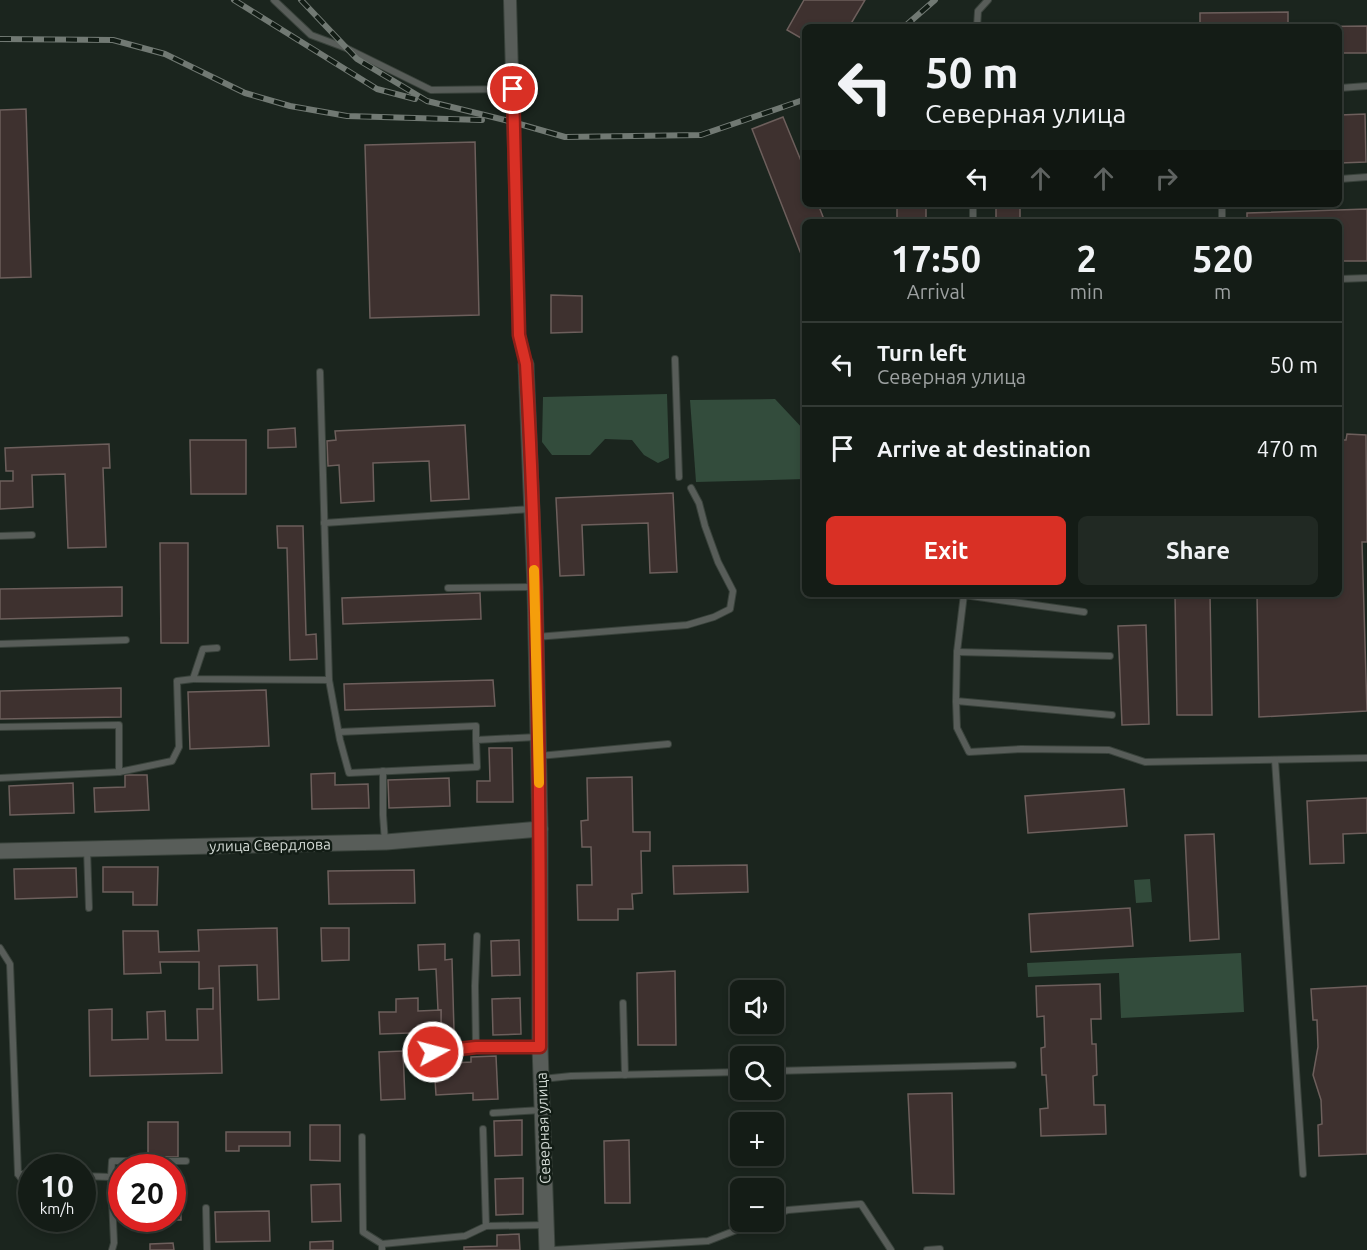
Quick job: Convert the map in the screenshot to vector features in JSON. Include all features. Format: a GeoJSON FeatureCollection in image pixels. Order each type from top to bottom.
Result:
{"type":"FeatureCollection","features":[{"type":"Feature","properties":{"kind":"street","name":"Северная улица"},"geometry":{"type":"LineString","coordinates":[[510,0],[519,335],[526,364],[535,587],[540,829],[540,1047],[546,1250]]}},
{"type":"Feature","properties":{"kind":"street","name":"улица Свердлова"},"geometry":{"type":"LineString","coordinates":[[0,850],[386,842],[540,829]]}},
{"type":"Feature","properties":{"kind":"lane"},"geometry":{"type":"LineString","coordinates":[[274,0],[311,35],[346,48],[431,90],[513,89]]}},
{"type":"Feature","properties":{"kind":"lane"},"geometry":{"type":"LineString","coordinates":[[977,24],[978,11],[988,0]]}},
{"type":"Feature","properties":{"kind":"lane"},"geometry":{"type":"LineString","coordinates":[[1342,88],[1367,86]]}},
{"type":"Feature","properties":{"kind":"lane"},"geometry":{"type":"LineString","coordinates":[[1342,179],[1367,177]]}},
{"type":"Feature","properties":{"kind":"lane"},"geometry":{"type":"LineString","coordinates":[[1342,279],[1367,278]]}},
{"type":"Feature","properties":{"kind":"lane"},"geometry":{"type":"LineString","coordinates":[[675,359],[679,477]]}},
{"type":"Feature","properties":{"kind":"lane"},"geometry":{"type":"LineString","coordinates":[[320,372],[329,680],[339,732],[349,773],[477,766],[476,726],[339,732]]}},
{"type":"Feature","properties":{"kind":"lane"},"geometry":{"type":"LineString","coordinates":[[536,638],[687,625],[714,617],[730,609],[733,591],[718,562],[699,503],[691,489]]}},
{"type":"Feature","properties":{"kind":"lane"},"geometry":{"type":"LineString","coordinates":[[324,523],[532,509]]}},
{"type":"Feature","properties":{"kind":"lane"},"geometry":{"type":"LineString","coordinates":[[0,536],[32,535]]}},
{"type":"Feature","properties":{"kind":"lane"},"geometry":{"type":"LineString","coordinates":[[448,588],[535,587]]}},
{"type":"Feature","properties":{"kind":"lane"},"geometry":{"type":"LineString","coordinates":[[964,597],[957,652],[956,701],[957,728],[969,752],[1020,749],[1109,750],[1145,762],[1367,758]]}},
{"type":"Feature","properties":{"kind":"lane"},"geometry":{"type":"LineString","coordinates":[[984,597],[1084,612]]}},
{"type":"Feature","properties":{"kind":"lane"},"geometry":{"type":"LineString","coordinates":[[0,644],[126,640]]}},
{"type":"Feature","properties":{"kind":"lane"},"geometry":{"type":"LineString","coordinates":[[193,679],[203,649],[217,648]]}},
{"type":"Feature","properties":{"kind":"lane"},"geometry":{"type":"LineString","coordinates":[[957,652],[1110,656]]}},
{"type":"Feature","properties":{"kind":"lane"},"geometry":{"type":"LineString","coordinates":[[0,778],[119,772],[171,761],[179,747],[177,681],[193,679],[329,680]]}},
{"type":"Feature","properties":{"kind":"lane"},"geometry":{"type":"LineString","coordinates":[[956,701],[1112,715]]}},
{"type":"Feature","properties":{"kind":"lane"},"geometry":{"type":"LineString","coordinates":[[0,728],[119,725],[119,772]]}},
{"type":"Feature","properties":{"kind":"lane"},"geometry":{"type":"LineString","coordinates":[[476,740],[537,737]]}},
{"type":"Feature","properties":{"kind":"lane"},"geometry":{"type":"LineString","coordinates":[[538,756],[668,744]]}},
{"type":"Feature","properties":{"kind":"lane"},"geometry":{"type":"LineString","coordinates":[[1275,760],[1303,1174]]}},
{"type":"Feature","properties":{"kind":"lane"},"geometry":{"type":"LineString","coordinates":[[383,771],[382,815],[386,842]]}},
{"type":"Feature","properties":{"kind":"lane"},"geometry":{"type":"LineString","coordinates":[[87,849],[89,908]]}},
{"type":"Feature","properties":{"kind":"lane"},"geometry":{"type":"LineString","coordinates":[[476,1047],[477,936]]}},
{"type":"Feature","properties":{"kind":"lane"},"geometry":{"type":"LineString","coordinates":[[0,948],[10,964],[18,1174]]}},
{"type":"Feature","properties":{"kind":"lane"},"geometry":{"type":"LineString","coordinates":[[623,1003],[626,1074]]}},
{"type":"Feature","properties":{"kind":"lane"},"geometry":{"type":"LineString","coordinates":[[433,1052],[476,1047],[540,1047]]}},
{"type":"Feature","properties":{"kind":"lane"},"geometry":{"type":"LineString","coordinates":[[784,1071],[1013,1065]]}},
{"type":"Feature","properties":{"kind":"lane"},"geometry":{"type":"LineString","coordinates":[[541,1079],[626,1074],[730,1072]]}},
{"type":"Feature","properties":{"kind":"lane"},"geometry":{"type":"LineString","coordinates":[[493,1113],[543,1110]]}},
{"type":"Feature","properties":{"kind":"lane"},"geometry":{"type":"LineString","coordinates":[[483,1129],[486,1226]]}},
{"type":"Feature","properties":{"kind":"lane"},"geometry":{"type":"LineString","coordinates":[[362,1137],[363,1232],[382,1247],[465,1236],[486,1226],[546,1226]]}},
{"type":"Feature","properties":{"kind":"lane"},"geometry":{"type":"LineString","coordinates":[[784,1211],[861,1204],[891,1250]]}},
{"type":"Feature","properties":{"kind":"lane"},"geometry":{"type":"LineString","coordinates":[[206,1208],[207,1250]]}},
{"type":"Feature","properties":{"kind":"lane"},"geometry":{"type":"LineString","coordinates":[[112,1250],[113,1232]]}},
{"type":"Feature","properties":{"kind":"lane"},"geometry":{"type":"LineString","coordinates":[[553,1250],[633,1248],[708,1241],[731,1232]]}},
{"type":"Feature","properties":{"kind":"lane"},"geometry":{"type":"LineString","coordinates":[[927,1250],[940,1249]]}},
{"type":"Feature","properties":{"kind":"green space"},"geometry":{"type":"Polygon","coordinates":[[[667,394],[669,458],[658,463],[644,455],[632,440],[605,439],[590,455],[552,455],[542,442],[543,397],[667,394]]]}},
{"type":"Feature","properties":{"kind":"green space"},"geometry":{"type":"Polygon","coordinates":[[[775,399],[802,428],[802,479],[696,482],[690,400],[775,399]]]}},
{"type":"Feature","properties":{"kind":"green space"},"geometry":{"type":"Polygon","coordinates":[[[1150,879],[1152,902],[1136,903],[1134,880],[1150,879]]]}},
{"type":"Feature","properties":{"kind":"green space"},"geometry":{"type":"Polygon","coordinates":[[[1241,953],[1244,1012],[1121,1018],[1119,973],[1028,977],[1027,963],[1241,953]]]}},
{"type":"Feature","properties":{"kind":"building"},"geometry":{"type":"Polygon","coordinates":[[[804,0],[865,0],[851,24],[802,24],[802,39],[787,30],[804,0]]]}},
{"type":"Feature","properties":{"kind":"building"},"geometry":{"type":"Polygon","coordinates":[[[1288,12],[1288,24],[1200,24],[1200,13],[1288,12]]]}},
{"type":"Feature","properties":{"kind":"building"},"geometry":{"type":"Polygon","coordinates":[[[1342,26],[1367,26],[1367,53],[1342,53],[1342,26]]]}},
{"type":"Feature","properties":{"kind":"building"},"geometry":{"type":"Polygon","coordinates":[[[26,109],[31,277],[0,278],[0,110],[26,109]]]}},
{"type":"Feature","properties":{"kind":"building"},"geometry":{"type":"Polygon","coordinates":[[[1365,114],[1366,162],[1342,163],[1342,115],[1365,114]]]}},
{"type":"Feature","properties":{"kind":"building"},"geometry":{"type":"Polygon","coordinates":[[[783,117],[802,163],[802,207],[819,207],[824,219],[802,219],[801,254],[752,129],[783,117]]]}},
{"type":"Feature","properties":{"kind":"building"},"geometry":{"type":"Polygon","coordinates":[[[475,142],[479,315],[370,318],[365,145],[475,142]]]}},
{"type":"Feature","properties":{"kind":"building"},"geometry":{"type":"Polygon","coordinates":[[[897,207],[926,207],[926,219],[897,219],[897,207]]]}},
{"type":"Feature","properties":{"kind":"building"},"geometry":{"type":"Polygon","coordinates":[[[996,207],[1020,207],[1020,219],[996,219],[996,207]]]}},
{"type":"Feature","properties":{"kind":"building"},"geometry":{"type":"Polygon","coordinates":[[[1367,209],[1367,261],[1342,261],[1342,219],[1247,219],[1247,213],[1367,209]]]}},
{"type":"Feature","properties":{"kind":"building"},"geometry":{"type":"Polygon","coordinates":[[[1134,218],[1134,219],[1047,219],[1134,218]]]}},
{"type":"Feature","properties":{"kind":"building"},"geometry":{"type":"Polygon","coordinates":[[[551,295],[582,296],[582,332],[551,333],[551,295]]]}},
{"type":"Feature","properties":{"kind":"building"},"geometry":{"type":"Polygon","coordinates":[[[465,425],[469,499],[431,501],[429,461],[373,463],[374,501],[341,503],[339,465],[328,466],[327,441],[336,440],[335,431],[465,425]]]}},
{"type":"Feature","properties":{"kind":"building"},"geometry":{"type":"Polygon","coordinates":[[[295,428],[296,447],[268,448],[268,430],[295,428]]]}},
{"type":"Feature","properties":{"kind":"building"},"geometry":{"type":"Polygon","coordinates":[[[1347,434],[1366,435],[1367,542],[1362,542],[1367,711],[1259,717],[1257,597],[1342,597],[1342,440],[1346,440],[1347,434]]]}},
{"type":"Feature","properties":{"kind":"building"},"geometry":{"type":"Polygon","coordinates":[[[190,440],[246,440],[246,494],[191,494],[190,440]]]}},
{"type":"Feature","properties":{"kind":"building"},"geometry":{"type":"Polygon","coordinates":[[[109,444],[110,468],[103,468],[106,547],[68,548],[65,474],[32,475],[33,507],[0,509],[0,481],[13,481],[13,471],[6,471],[5,448],[109,444]]]}},
{"type":"Feature","properties":{"kind":"building"},"geometry":{"type":"Polygon","coordinates":[[[673,493],[677,572],[650,573],[648,523],[582,525],[584,575],[560,576],[556,498],[673,493]]]}},
{"type":"Feature","properties":{"kind":"building"},"geometry":{"type":"Polygon","coordinates":[[[277,526],[303,526],[306,635],[316,634],[317,659],[290,660],[287,548],[278,548],[277,526]]]}},
{"type":"Feature","properties":{"kind":"building"},"geometry":{"type":"Polygon","coordinates":[[[160,543],[188,543],[188,643],[161,643],[160,543]]]}},
{"type":"Feature","properties":{"kind":"building"},"geometry":{"type":"Polygon","coordinates":[[[122,587],[122,616],[0,619],[0,589],[122,587]]]}},
{"type":"Feature","properties":{"kind":"building"},"geometry":{"type":"Polygon","coordinates":[[[480,593],[481,619],[343,624],[342,598],[480,593]]]}},
{"type":"Feature","properties":{"kind":"building"},"geometry":{"type":"Polygon","coordinates":[[[1175,597],[1210,597],[1212,715],[1177,715],[1175,597]]]}},
{"type":"Feature","properties":{"kind":"building"},"geometry":{"type":"Polygon","coordinates":[[[1146,625],[1149,724],[1122,725],[1118,626],[1146,625]]]}},
{"type":"Feature","properties":{"kind":"building"},"geometry":{"type":"Polygon","coordinates":[[[493,680],[495,706],[345,710],[344,684],[493,680]]]}},
{"type":"Feature","properties":{"kind":"building"},"geometry":{"type":"Polygon","coordinates":[[[121,688],[121,717],[0,719],[0,691],[121,688]]]}},
{"type":"Feature","properties":{"kind":"building"},"geometry":{"type":"Polygon","coordinates":[[[266,690],[269,746],[190,749],[188,692],[266,690]]]}},
{"type":"Feature","properties":{"kind":"building"},"geometry":{"type":"Polygon","coordinates":[[[489,748],[512,748],[513,802],[477,802],[477,781],[490,781],[489,748]]]}},
{"type":"Feature","properties":{"kind":"building"},"geometry":{"type":"Polygon","coordinates":[[[335,773],[335,785],[368,784],[369,808],[312,809],[311,774],[335,773]]]}},
{"type":"Feature","properties":{"kind":"building"},"geometry":{"type":"Polygon","coordinates":[[[125,775],[147,775],[149,810],[95,812],[94,788],[125,787],[125,775]]]}},
{"type":"Feature","properties":{"kind":"building"},"geometry":{"type":"Polygon","coordinates":[[[632,777],[633,832],[650,832],[650,851],[641,851],[642,893],[632,894],[633,909],[618,909],[618,920],[578,920],[577,885],[592,885],[591,847],[582,847],[581,821],[588,820],[587,778],[632,777]]]}},
{"type":"Feature","properties":{"kind":"building"},"geometry":{"type":"Polygon","coordinates":[[[449,778],[450,806],[389,808],[388,780],[449,778]]]}},
{"type":"Feature","properties":{"kind":"building"},"geometry":{"type":"Polygon","coordinates":[[[73,783],[74,813],[10,815],[9,786],[73,783]]]}},
{"type":"Feature","properties":{"kind":"building"},"geometry":{"type":"Polygon","coordinates":[[[1124,789],[1127,826],[1028,833],[1025,796],[1124,789]]]}},
{"type":"Feature","properties":{"kind":"building"},"geometry":{"type":"Polygon","coordinates":[[[1367,798],[1367,833],[1343,834],[1344,863],[1310,864],[1307,801],[1367,798]]]}},
{"type":"Feature","properties":{"kind":"building"},"geometry":{"type":"Polygon","coordinates":[[[1214,834],[1219,939],[1190,941],[1185,835],[1214,834]]]}},
{"type":"Feature","properties":{"kind":"building"},"geometry":{"type":"Polygon","coordinates":[[[747,865],[748,892],[674,894],[673,866],[747,865]]]}},
{"type":"Feature","properties":{"kind":"building"},"geometry":{"type":"Polygon","coordinates":[[[103,867],[158,867],[157,905],[133,905],[133,892],[103,892],[103,867]]]}},
{"type":"Feature","properties":{"kind":"building"},"geometry":{"type":"Polygon","coordinates":[[[76,868],[77,897],[15,899],[14,869],[76,868]]]}},
{"type":"Feature","properties":{"kind":"building"},"geometry":{"type":"Polygon","coordinates":[[[414,870],[415,903],[329,904],[328,871],[414,870]]]}},
{"type":"Feature","properties":{"kind":"building"},"geometry":{"type":"Polygon","coordinates":[[[1130,908],[1133,946],[1031,952],[1029,914],[1130,908]]]}},
{"type":"Feature","properties":{"kind":"building"},"geometry":{"type":"Polygon","coordinates":[[[277,928],[279,999],[258,1000],[257,965],[219,966],[222,1073],[90,1076],[89,1010],[112,1009],[112,1040],[148,1039],[147,1012],[165,1011],[166,1040],[198,1040],[197,1009],[213,1009],[213,988],[199,989],[199,962],[160,962],[161,973],[124,974],[123,931],[158,931],[159,952],[199,951],[198,930],[277,928]]]}},
{"type":"Feature","properties":{"kind":"building"},"geometry":{"type":"Polygon","coordinates":[[[321,928],[349,928],[349,960],[322,961],[321,928]]]}},
{"type":"Feature","properties":{"kind":"building"},"geometry":{"type":"Polygon","coordinates":[[[519,940],[520,975],[492,976],[491,941],[519,940]]]}},
{"type":"Feature","properties":{"kind":"building"},"geometry":{"type":"Polygon","coordinates":[[[445,944],[445,960],[452,959],[454,1031],[441,1032],[436,969],[419,970],[418,945],[445,944]]]}},
{"type":"Feature","properties":{"kind":"building"},"geometry":{"type":"Polygon","coordinates":[[[675,971],[676,1045],[638,1045],[637,973],[675,971]]]}},
{"type":"Feature","properties":{"kind":"building"},"geometry":{"type":"Polygon","coordinates":[[[1100,984],[1101,1019],[1091,1019],[1092,1044],[1096,1044],[1097,1075],[1093,1076],[1094,1105],[1105,1105],[1106,1134],[1041,1136],[1040,1109],[1048,1108],[1046,1075],[1042,1075],[1041,1048],[1045,1047],[1044,1016],[1037,1017],[1036,986],[1100,984]]]}},
{"type":"Feature","properties":{"kind":"building"},"geometry":{"type":"Polygon","coordinates":[[[1367,986],[1367,1154],[1319,1156],[1318,1125],[1322,1124],[1321,1100],[1313,1075],[1318,1047],[1317,1020],[1313,1020],[1311,989],[1367,986]]]}},
{"type":"Feature","properties":{"kind":"building"},"geometry":{"type":"Polygon","coordinates":[[[418,998],[418,1011],[441,1010],[441,1032],[380,1034],[379,1012],[396,1012],[396,999],[418,998]]]}},
{"type":"Feature","properties":{"kind":"building"},"geometry":{"type":"Polygon","coordinates":[[[520,998],[521,1034],[493,1035],[492,999],[520,998]]]}},
{"type":"Feature","properties":{"kind":"building"},"geometry":{"type":"Polygon","coordinates":[[[403,1051],[405,1099],[381,1100],[379,1052],[403,1051]]]}},
{"type":"Feature","properties":{"kind":"building"},"geometry":{"type":"Polygon","coordinates":[[[496,1056],[498,1099],[473,1100],[473,1093],[436,1095],[434,1064],[471,1062],[471,1057],[496,1056]]]}},
{"type":"Feature","properties":{"kind":"building"},"geometry":{"type":"Polygon","coordinates":[[[952,1093],[954,1194],[913,1193],[908,1094],[952,1093]]]}},
{"type":"Feature","properties":{"kind":"building"},"geometry":{"type":"Polygon","coordinates":[[[522,1120],[522,1155],[495,1156],[494,1121],[522,1120]]]}},
{"type":"Feature","properties":{"kind":"building"},"geometry":{"type":"Polygon","coordinates":[[[148,1122],[178,1122],[178,1154],[148,1154],[148,1122]]]}},
{"type":"Feature","properties":{"kind":"building"},"geometry":{"type":"Polygon","coordinates":[[[310,1125],[340,1125],[340,1161],[310,1160],[310,1125]]]}},
{"type":"Feature","properties":{"kind":"building"},"geometry":{"type":"Polygon","coordinates":[[[226,1132],[290,1132],[290,1146],[239,1146],[239,1151],[226,1151],[226,1132]]]}},
{"type":"Feature","properties":{"kind":"building"},"geometry":{"type":"Polygon","coordinates":[[[629,1140],[630,1203],[605,1203],[604,1141],[629,1140]]]}},
{"type":"Feature","properties":{"kind":"building"},"geometry":{"type":"Polygon","coordinates":[[[523,1178],[523,1214],[496,1215],[495,1179],[523,1178]]]}},
{"type":"Feature","properties":{"kind":"building"},"geometry":{"type":"Polygon","coordinates":[[[340,1184],[341,1221],[312,1222],[311,1185],[340,1184]]]}},
{"type":"Feature","properties":{"kind":"building"},"geometry":{"type":"Polygon","coordinates":[[[269,1211],[270,1241],[216,1242],[215,1212],[269,1211]]]}},
{"type":"Feature","properties":{"kind":"building"},"geometry":{"type":"Polygon","coordinates":[[[519,1234],[520,1250],[464,1250],[464,1247],[497,1246],[497,1235],[519,1234]]]}},
{"type":"Feature","properties":{"kind":"building"},"geometry":{"type":"Polygon","coordinates":[[[333,1241],[333,1250],[310,1250],[310,1242],[333,1241]]]}},
{"type":"Feature","properties":{"kind":"building"},"geometry":{"type":"Polygon","coordinates":[[[173,1243],[174,1250],[150,1250],[150,1244],[173,1243]]]}},
{"type":"Feature","properties":{"kind":"railway"},"geometry":{"type":"LineString","coordinates":[[234,0],[377,89],[415,99]]}},
{"type":"Feature","properties":{"kind":"railway"},"geometry":{"type":"LineString","coordinates":[[301,0],[357,59],[427,101],[565,137],[701,135],[802,100]]}},
{"type":"Feature","properties":{"kind":"railway"},"geometry":{"type":"LineString","coordinates":[[907,24],[935,0]]}},
{"type":"Feature","properties":{"kind":"railway"},"geometry":{"type":"LineString","coordinates":[[0,39],[113,40],[165,54],[245,93],[290,106],[347,116],[482,120]]}},
{"type":"Feature","properties":{"kind":"slow traffic"},"geometry":{"type":"LineString","coordinates":[[534,570],[539,783]]}},
{"type":"Feature","properties":{"kind":"route"},"geometry":{"type":"LineString","coordinates":[[433,1052],[476,1047],[540,1047],[540,829],[535,587],[526,364],[519,335],[513,89]]}}]}
